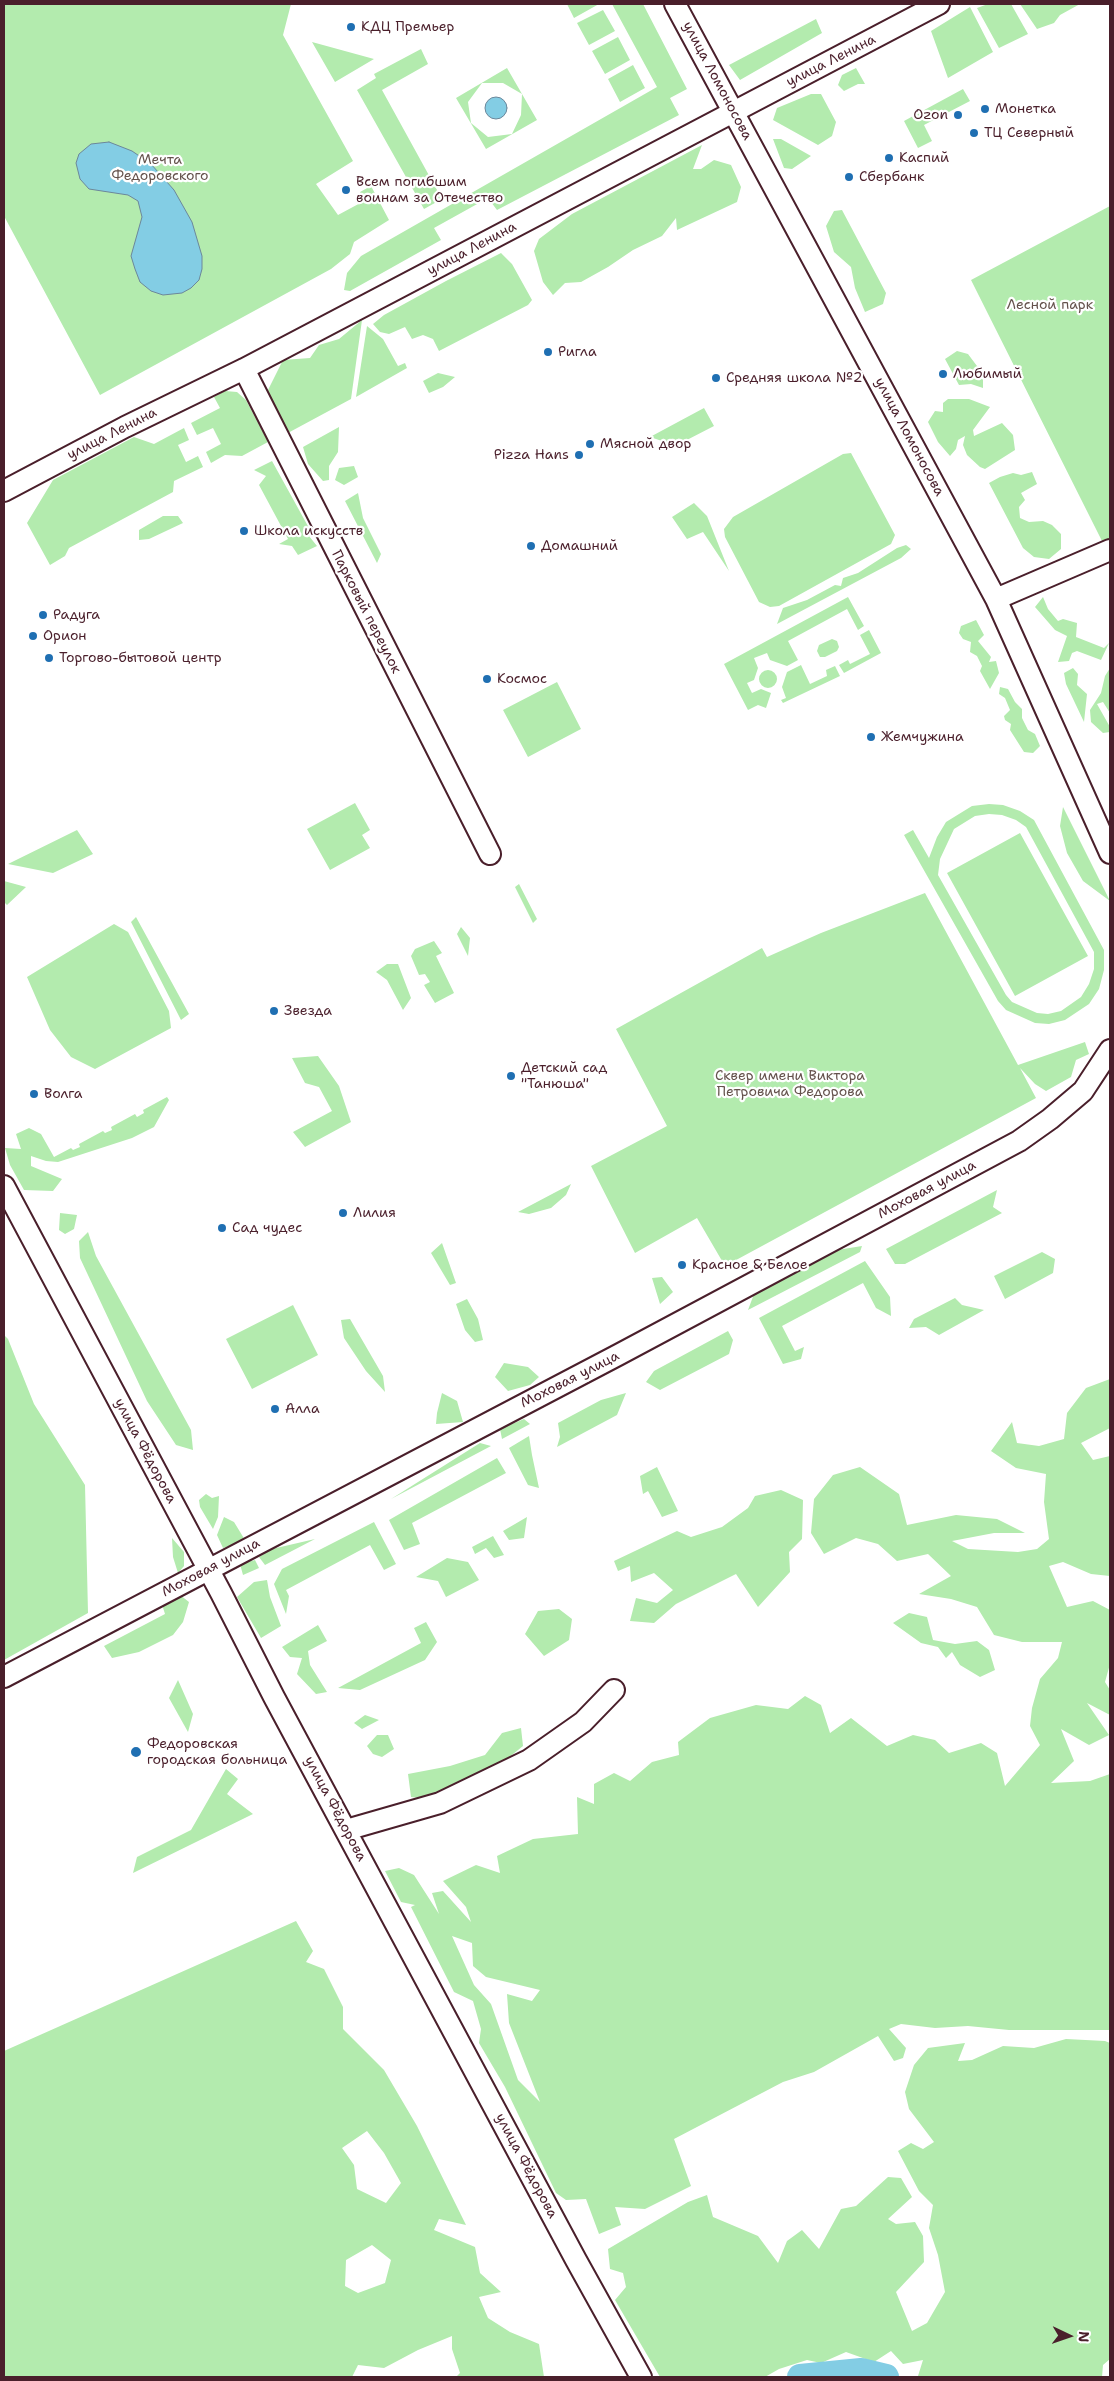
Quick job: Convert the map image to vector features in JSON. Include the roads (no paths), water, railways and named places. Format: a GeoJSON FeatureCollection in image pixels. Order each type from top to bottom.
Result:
{"type":"FeatureCollection","features":[{"type":"Feature","properties":{"kind":"street","name":"улица Ломоносова"},"geometry":{"type":"LineString","coordinates":[[675,4],[996,599],[1110,853]]}},
{"type":"Feature","properties":{"kind":"street","name":"улица Ленина"},"geometry":{"type":"LineString","coordinates":[[4,491],[125,427],[244,369],[939,4]]}},
{"type":"Feature","properties":{"kind":"street","name":"Парковый переулок"},"geometry":{"type":"LineString","coordinates":[[244,369],[490,854]]}},
{"type":"Feature","properties":{"kind":"street"},"geometry":{"type":"LineString","coordinates":[[996,599],[1110,550]]}},
{"type":"Feature","properties":{"kind":"street","name":"Моховая улица"},"geometry":{"type":"LineString","coordinates":[[4,1677],[618,1355],[1018,1141],[1050,1119],[1083,1091],[1110,1050]]}},
{"type":"Feature","properties":{"kind":"street","name":"улица Фёдорова"},"geometry":{"type":"LineString","coordinates":[[4,1186],[346,1830],[576,2260],[641,2377]]}},
{"type":"Feature","properties":{"kind":"street"},"geometry":{"type":"LineString","coordinates":[[346,1830],[440,1803],[529,1760],[562,1739],[583,1722],[614,1690]]}},
{"type":"Feature","properties":{"kind":"water"},"geometry":{"type":"Polygon","coordinates":[[[496,97],[504,100],[507,108],[504,116],[496,119],[488,116],[485,108],[488,100],[496,97]]]}},
{"type":"Feature","properties":{"kind":"water"},"geometry":{"type":"Polygon","coordinates":[[[109,142],[132,151],[151,164],[174,190],[192,222],[202,256],[202,269],[199,280],[182,293],[163,295],[151,291],[140,282],[131,256],[142,217],[138,201],[128,195],[89,189],[80,179],[76,163],[79,154],[91,144],[109,142]]]}},
{"type":"Feature","properties":{"kind":"waterway"},"geometry":{"type":"LineString","coordinates":[[800,2377],[861,2371],[886,2377]]}},
{"type":"Feature","properties":{"kind":"place","name":"КДЦ Премьер"},"geometry":{"type":"Point","coordinates":[351,27]}},
{"type":"Feature","properties":{"kind":"place","name":"Монетка"},"geometry":{"type":"Point","coordinates":[985,109]}},
{"type":"Feature","properties":{"kind":"place","name":"Ozon"},"geometry":{"type":"Point","coordinates":[958,115]}},
{"type":"Feature","properties":{"kind":"place","name":"ТЦ Северный"},"geometry":{"type":"Point","coordinates":[974,133]}},
{"type":"Feature","properties":{"kind":"place","name":"Каспий"},"geometry":{"type":"Point","coordinates":[889,158]}},
{"type":"Feature","properties":{"kind":"place","name":"Сбербанк"},"geometry":{"type":"Point","coordinates":[849,177]}},
{"type":"Feature","properties":{"kind":"place","name":"Всем погибшим воинам за Отечество"},"geometry":{"type":"Point","coordinates":[346,190]}},
{"type":"Feature","properties":{"kind":"place","name":"Ригла"},"geometry":{"type":"Point","coordinates":[548,352]}},
{"type":"Feature","properties":{"kind":"place","name":"Любимый"},"geometry":{"type":"Point","coordinates":[943,374]}},
{"type":"Feature","properties":{"kind":"place","name":"Средняя школа №2"},"geometry":{"type":"Point","coordinates":[716,378]}},
{"type":"Feature","properties":{"kind":"place","name":"Мясной двор"},"geometry":{"type":"Point","coordinates":[590,444]}},
{"type":"Feature","properties":{"kind":"place","name":"Pizza Hans"},"geometry":{"type":"Point","coordinates":[579,455]}},
{"type":"Feature","properties":{"kind":"place","name":"Школа искусств"},"geometry":{"type":"Point","coordinates":[244,531]}},
{"type":"Feature","properties":{"kind":"place","name":"Домашний"},"geometry":{"type":"Point","coordinates":[531,546]}},
{"type":"Feature","properties":{"kind":"place","name":"Радуга"},"geometry":{"type":"Point","coordinates":[43,615]}},
{"type":"Feature","properties":{"kind":"place","name":"Орион"},"geometry":{"type":"Point","coordinates":[33,636]}},
{"type":"Feature","properties":{"kind":"place","name":"Торгово-бытовой центр"},"geometry":{"type":"Point","coordinates":[49,658]}},
{"type":"Feature","properties":{"kind":"place","name":"Космос"},"geometry":{"type":"Point","coordinates":[487,679]}},
{"type":"Feature","properties":{"kind":"place","name":"Жемчужина"},"geometry":{"type":"Point","coordinates":[871,737]}},
{"type":"Feature","properties":{"kind":"place","name":"Звезда"},"geometry":{"type":"Point","coordinates":[274,1011]}},
{"type":"Feature","properties":{"kind":"place","name":"Детский сад \"Танюша\""},"geometry":{"type":"Point","coordinates":[511,1076]}},
{"type":"Feature","properties":{"kind":"place","name":"Волга"},"geometry":{"type":"Point","coordinates":[34,1094]}},
{"type":"Feature","properties":{"kind":"place","name":"Лилия"},"geometry":{"type":"Point","coordinates":[343,1213]}},
{"type":"Feature","properties":{"kind":"place","name":"Сад чудес"},"geometry":{"type":"Point","coordinates":[222,1228]}},
{"type":"Feature","properties":{"kind":"place","name":"Красное & Белое"},"geometry":{"type":"Point","coordinates":[682,1265]}},
{"type":"Feature","properties":{"kind":"place","name":"Алла"},"geometry":{"type":"Point","coordinates":[275,1409]}},
{"type":"Feature","properties":{"kind":"place","name":"Федоровская городская больница"},"geometry":{"type":"Point","coordinates":[136,1752]}},
{"type":"Feature","properties":{"kind":"park label","name":"Мечта Федоровского"},"geometry":{"type":"Point","coordinates":[160,168]}},
{"type":"Feature","properties":{"kind":"park label","name":"Лесной парк"},"geometry":{"type":"Point","coordinates":[1050,305]}},
{"type":"Feature","properties":{"kind":"park label","name":"Сквер имени Виктора Петровича Федорова"},"geometry":{"type":"Point","coordinates":[790,1084]}}]}
